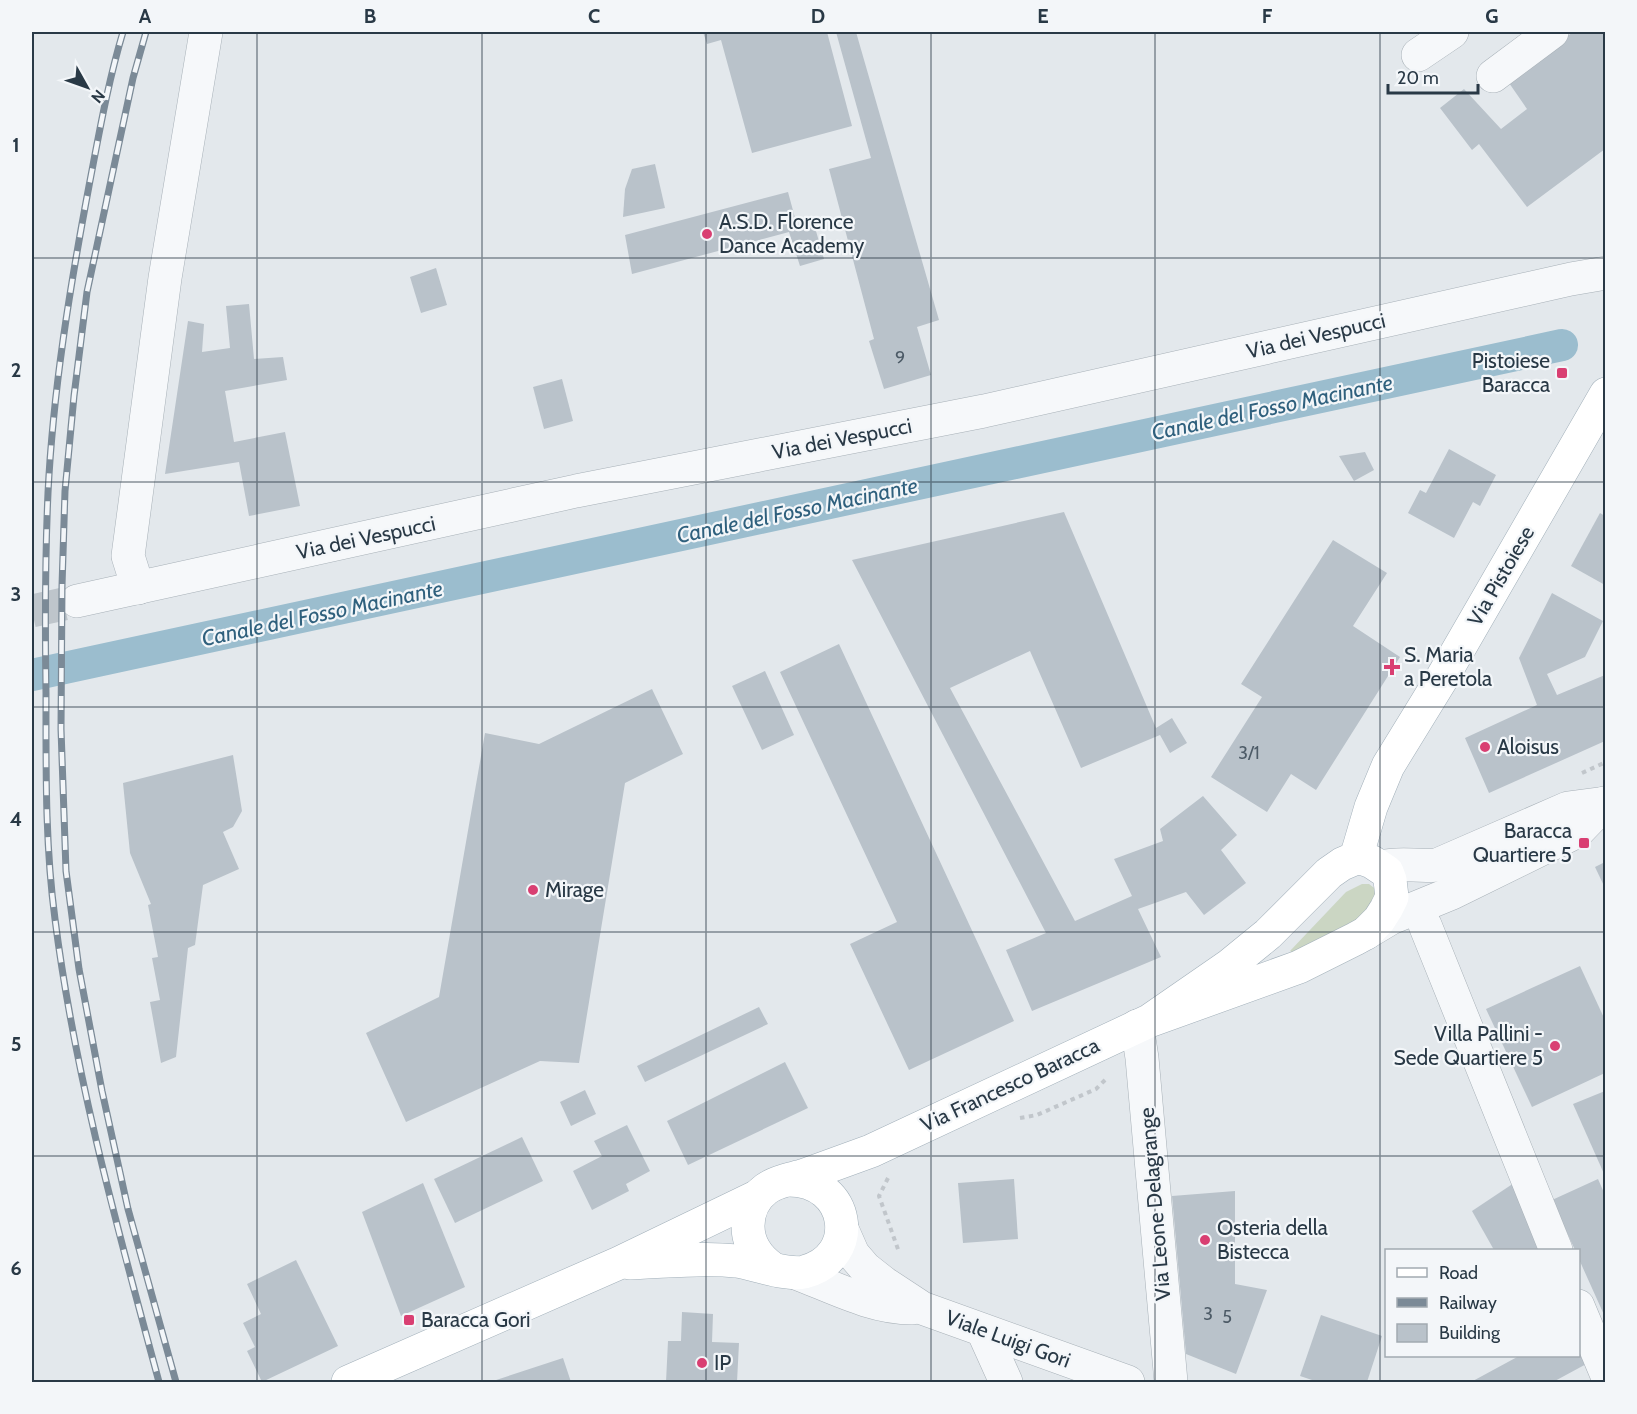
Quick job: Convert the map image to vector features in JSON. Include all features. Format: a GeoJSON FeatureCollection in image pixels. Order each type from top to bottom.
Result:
{"type":"FeatureCollection","features":[{"type":"Feature","properties":{"kind":"main road","name":"Via Pistoiese"},"geometry":{"type":"LineString","coordinates":[[1368,863],[1371,807],[1388,766],[1442,678],[1605,394]]}},
{"type":"Feature","properties":{"kind":"main road","name":"Via Francesco Baracca"},"geometry":{"type":"LineString","coordinates":[[619,1263],[724,1260],[784,1271],[817,1267],[828,1260],[840,1240],[841,1223],[854,1179],[1143,1024],[1230,965],[1268,934],[1329,873],[1342,864],[1368,863],[1387,872],[1392,897],[1379,920],[1366,933],[1299,967],[1143,1024]]}},
{"type":"Feature","properties":{"kind":"main road","name":"Via Francesco Baracca"},"geometry":{"type":"LineString","coordinates":[[369,1378],[619,1263],[758,1196],[778,1182],[880,1164]]}},
{"type":"Feature","properties":{"kind":"main road"},"geometry":{"type":"LineString","coordinates":[[789,1180],[812,1183],[822,1188],[831,1196],[841,1223]]}},
{"type":"Feature","properties":{"kind":"main road"},"geometry":{"type":"LineString","coordinates":[[758,1196],[748,1218],[750,1241],[763,1261],[784,1271]]}},
{"type":"Feature","properties":{"kind":"street"},"geometry":{"type":"LineString","coordinates":[[138,588],[128,556],[165,278],[206,32]]}},
{"type":"Feature","properties":{"kind":"street"},"geometry":{"type":"LineString","coordinates":[[1419,55],[1452,32]]}},
{"type":"Feature","properties":{"kind":"street"},"geometry":{"type":"LineString","coordinates":[[1493,76],[1552,32]]}},
{"type":"Feature","properties":{"kind":"street","name":"Via dei Vespucci"},"geometry":{"type":"LineString","coordinates":[[77,601],[576,491],[984,411],[1559,281],[1605,273]]}},
{"type":"Feature","properties":{"kind":"street","name":"Via Francesco Baracca"},"geometry":{"type":"LineString","coordinates":[[1368,863],[1437,865],[1568,808],[1605,803]]}},
{"type":"Feature","properties":{"kind":"street","name":"Via Francesco Baracca"},"geometry":{"type":"LineString","coordinates":[[1366,933],[1391,918],[1452,893],[1578,831],[1605,803]]}},
{"type":"Feature","properties":{"kind":"street"},"geometry":{"type":"LineString","coordinates":[[1425,925],[1555,1249]]}},
{"type":"Feature","properties":{"kind":"street","name":"Via Leone Delagrange"},"geometry":{"type":"LineString","coordinates":[[1143,1024],[1143,1063],[1171,1383]]}},
{"type":"Feature","properties":{"kind":"street","name":"Viale Luigi Gori"},"geometry":{"type":"LineString","coordinates":[[841,1223],[853,1254],[865,1268],[922,1308],[1094,1377],[1128,1383]]}},
{"type":"Feature","properties":{"kind":"street","name":"Viale Luigi Gori"},"geometry":{"type":"LineString","coordinates":[[784,1271],[874,1302],[899,1308],[922,1308]]}},
{"type":"Feature","properties":{"kind":"street"},"geometry":{"type":"LineString","coordinates":[[1580,1311],[1605,1373]]}},
{"type":"Feature","properties":{"kind":"street"},"geometry":{"type":"LineString","coordinates":[[983,1331],[1006,1383]]}},
{"type":"Feature","properties":{"kind":"path"},"geometry":{"type":"LineString","coordinates":[[880,1164],[879,1196],[897,1250],[902,1256]]}},
{"type":"Feature","properties":{"kind":"green space"},"geometry":{"type":"Polygon","coordinates":[[[1362,884],[1369,884],[1378,891],[1374,911],[1293,953],[1290,951],[1346,892],[1362,884]]]}},
{"type":"Feature","properties":{"kind":"building"},"geometry":{"type":"Polygon","coordinates":[[[703,32],[827,32],[852,126],[752,153],[721,40],[707,44],[703,32]]]}},
{"type":"Feature","properties":{"kind":"building"},"geometry":{"type":"Polygon","coordinates":[[[836,32],[856,32],[939,320],[917,327],[931,375],[884,389],[869,341],[874,339],[829,169],[871,158],[836,32]]]}},
{"type":"Feature","properties":{"kind":"building"},"geometry":{"type":"Polygon","coordinates":[[[1573,32],[1605,32],[1605,149],[1527,207],[1479,144],[1472,150],[1440,108],[1464,89],[1501,129],[1527,109],[1507,80],[1573,32]]]}},
{"type":"Feature","properties":{"kind":"building"},"geometry":{"type":"Polygon","coordinates":[[[655,164],[665,208],[623,217],[625,189],[632,169],[655,164]]]}},
{"type":"Feature","properties":{"kind":"building","name":"A.S.D. Florence Dance Academy"},"geometry":{"type":"Polygon","coordinates":[[[788,192],[798,229],[814,224],[824,259],[800,266],[789,232],[632,274],[625,235],[788,192]]]}},
{"type":"Feature","properties":{"kind":"building"},"geometry":{"type":"Polygon","coordinates":[[[436,268],[447,305],[421,313],[410,277],[436,268]]]}},
{"type":"Feature","properties":{"kind":"building"},"geometry":{"type":"Polygon","coordinates":[[[249,304],[254,359],[283,357],[287,380],[225,391],[234,442],[285,432],[300,506],[249,516],[239,462],[165,474],[188,321],[204,324],[202,352],[230,348],[226,306],[249,304]]]}},
{"type":"Feature","properties":{"kind":"building"},"geometry":{"type":"Polygon","coordinates":[[[562,379],[573,421],[544,429],[533,387],[562,379]]]}},
{"type":"Feature","properties":{"kind":"building"},"geometry":{"type":"Polygon","coordinates":[[[1449,449],[1496,475],[1480,506],[1473,502],[1454,538],[1408,513],[1420,490],[1426,493],[1449,449]]]}},
{"type":"Feature","properties":{"kind":"building"},"geometry":{"type":"Polygon","coordinates":[[[1365,452],[1374,470],[1354,481],[1339,456],[1365,452]]]}},
{"type":"Feature","properties":{"kind":"building"},"geometry":{"type":"Polygon","coordinates":[[[1064,512],[1156,728],[1172,718],[1187,743],[1170,753],[1160,735],[1081,768],[1030,651],[950,688],[1075,921],[1132,896],[1114,859],[1163,841],[1160,829],[1203,796],[1237,835],[1221,850],[1246,883],[1204,915],[1186,892],[1138,909],[1161,957],[1032,1011],[1006,950],[1046,933],[852,560],[1064,512]]]}},
{"type":"Feature","properties":{"kind":"building"},"geometry":{"type":"Polygon","coordinates":[[[1600,513],[1605,516],[1605,585],[1571,566],[1600,513]]]}},
{"type":"Feature","properties":{"kind":"building"},"geometry":{"type":"Polygon","coordinates":[[[1333,540],[1387,573],[1353,626],[1400,657],[1316,790],[1291,774],[1267,812],[1211,777],[1262,697],[1241,684],[1333,540]]]}},
{"type":"Feature","properties":{"kind":"building"},"geometry":{"type":"Polygon","coordinates":[[[1552,593],[1603,621],[1585,657],[1547,674],[1557,695],[1605,675],[1605,741],[1489,793],[1465,738],[1537,705],[1519,658],[1552,593]]]}},
{"type":"Feature","properties":{"kind":"building"},"geometry":{"type":"Polygon","coordinates":[[[839,644],[1014,1021],[909,1070],[850,944],[897,922],[780,672],[839,644]]]}},
{"type":"Feature","properties":{"kind":"building"},"geometry":{"type":"Polygon","coordinates":[[[765,671],[794,735],[762,750],[732,686],[765,671]]]}},
{"type":"Feature","properties":{"kind":"building","name":"Mirage"},"geometry":{"type":"Polygon","coordinates":[[[652,689],[683,754],[625,783],[579,1063],[540,1061],[406,1122],[366,1033],[439,997],[485,733],[539,744],[652,689]]]}},
{"type":"Feature","properties":{"kind":"building"},"geometry":{"type":"Polygon","coordinates":[[[233,755],[242,811],[233,827],[223,832],[239,869],[203,885],[195,945],[188,948],[176,1057],[161,1063],[150,1002],[160,1000],[152,958],[158,957],[148,905],[151,904],[130,853],[123,783],[233,755]]]}},
{"type":"Feature","properties":{"kind":"building"},"geometry":{"type":"Polygon","coordinates":[[[1605,862],[1605,888],[1595,867],[1605,862]]]}},
{"type":"Feature","properties":{"kind":"building","name":"Villa Pallini - Sede Quartiere 5"},"geometry":{"type":"Polygon","coordinates":[[[1580,966],[1605,1020],[1605,1073],[1532,1107],[1486,1009],[1580,966]]]}},
{"type":"Feature","properties":{"kind":"building"},"geometry":{"type":"Polygon","coordinates":[[[759,1007],[768,1024],[645,1082],[637,1066],[759,1007]]]}},
{"type":"Feature","properties":{"kind":"building"},"geometry":{"type":"Polygon","coordinates":[[[785,1062],[808,1108],[688,1165],[667,1121],[785,1062]]]}},
{"type":"Feature","properties":{"kind":"building"},"geometry":{"type":"Polygon","coordinates":[[[585,1090],[596,1114],[571,1126],[560,1102],[585,1090]]]}},
{"type":"Feature","properties":{"kind":"building"},"geometry":{"type":"Polygon","coordinates":[[[1605,1091],[1605,1176],[1573,1104],[1605,1091]]]}},
{"type":"Feature","properties":{"kind":"building"},"geometry":{"type":"Polygon","coordinates":[[[627,1125],[650,1171],[626,1184],[629,1191],[592,1210],[573,1171],[602,1156],[594,1141],[627,1125]]]}},
{"type":"Feature","properties":{"kind":"building"},"geometry":{"type":"Polygon","coordinates":[[[522,1137],[543,1181],[455,1223],[434,1179],[522,1137]]]}},
{"type":"Feature","properties":{"kind":"building"},"geometry":{"type":"Polygon","coordinates":[[[1014,1179],[1018,1239],[963,1243],[958,1183],[1014,1179]]]}},
{"type":"Feature","properties":{"kind":"building"},"geometry":{"type":"Polygon","coordinates":[[[1598,1179],[1605,1195],[1605,1317],[1580,1261],[1580,1249],[1575,1249],[1552,1200],[1598,1179]]]}},
{"type":"Feature","properties":{"kind":"building"},"geometry":{"type":"Polygon","coordinates":[[[423,1183],[465,1287],[401,1316],[362,1212],[423,1183]]]}},
{"type":"Feature","properties":{"kind":"building"},"geometry":{"type":"Polygon","coordinates":[[[1514,1183],[1543,1249],[1493,1249],[1472,1211],[1514,1183]]]}},
{"type":"Feature","properties":{"kind":"building","name":"Osteria della Bistecca"},"geometry":{"type":"Polygon","coordinates":[[[1235,1191],[1235,1284],[1267,1290],[1236,1374],[1186,1354],[1172,1196],[1235,1191]]]}},
{"type":"Feature","properties":{"kind":"building"},"geometry":{"type":"Polygon","coordinates":[[[296,1260],[338,1346],[262,1382],[247,1351],[255,1347],[243,1323],[261,1314],[247,1284],[296,1260]]]}},
{"type":"Feature","properties":{"kind":"building","name":"IP"},"geometry":{"type":"Polygon","coordinates":[[[682,1312],[713,1314],[712,1342],[739,1343],[737,1382],[666,1382],[668,1341],[681,1341],[682,1312]]]}},
{"type":"Feature","properties":{"kind":"building"},"geometry":{"type":"Polygon","coordinates":[[[1321,1315],[1382,1336],[1367,1382],[1318,1382],[1300,1376],[1321,1315]]]}},
{"type":"Feature","properties":{"kind":"building"},"geometry":{"type":"Polygon","coordinates":[[[1580,1337],[1590,1362],[1553,1382],[1471,1382],[1517,1357],[1580,1357],[1580,1337]]]}},
{"type":"Feature","properties":{"kind":"building"},"geometry":{"type":"Polygon","coordinates":[[[563,1358],[571,1382],[490,1382],[563,1358]]]}},
{"type":"Feature","properties":{"kind":"waterway","name":"Canale del Fosso Macinante"},"geometry":{"type":"LineString","coordinates":[[32,675],[1562,345]]}},
{"type":"Feature","properties":{"kind":"tunnel"},"geometry":{"type":"LineString","coordinates":[[32,611],[77,601]]}},
{"type":"Feature","properties":{"kind":"railway"},"geometry":{"type":"LineString","coordinates":[[123,32],[104,108],[82,224],[63,339],[50,454],[45,643],[47,806],[49,863],[55,919],[74,1037],[99,1153],[159,1382]]}},
{"type":"Feature","properties":{"kind":"railway"},"geometry":{"type":"LineString","coordinates":[[146,32],[133,78],[87,292],[74,396],[65,491],[61,729],[66,871],[79,969],[102,1091],[128,1209],[176,1382]]}},
{"type":"Feature","properties":{"kind":"place","name":"A.S.D. Florence Dance Academy"},"geometry":{"type":"Point","coordinates":[707,234]}},
{"type":"Feature","properties":{"kind":"place","name":"Pistoiese Baracca"},"geometry":{"type":"Point","coordinates":[1562,373]}},
{"type":"Feature","properties":{"kind":"place","name":"S. Maria a Peretola"},"geometry":{"type":"Point","coordinates":[1392,667]}},
{"type":"Feature","properties":{"kind":"place","name":"Aloisus"},"geometry":{"type":"Point","coordinates":[1485,747]}},
{"type":"Feature","properties":{"kind":"place","name":"Baracca Quartiere 5"},"geometry":{"type":"Point","coordinates":[1584,843]}},
{"type":"Feature","properties":{"kind":"place","name":"Mirage"},"geometry":{"type":"Point","coordinates":[533,890]}},
{"type":"Feature","properties":{"kind":"place","name":"Villa Pallini - Sede Quartiere 5"},"geometry":{"type":"Point","coordinates":[1555,1046]}},
{"type":"Feature","properties":{"kind":"place","name":"Osteria della Bistecca"},"geometry":{"type":"Point","coordinates":[1205,1240]}},
{"type":"Feature","properties":{"kind":"place","name":"Baracca Gori"},"geometry":{"type":"Point","coordinates":[409,1320]}},
{"type":"Feature","properties":{"kind":"place","name":"IP"},"geometry":{"type":"Point","coordinates":[702,1363]}}]}
